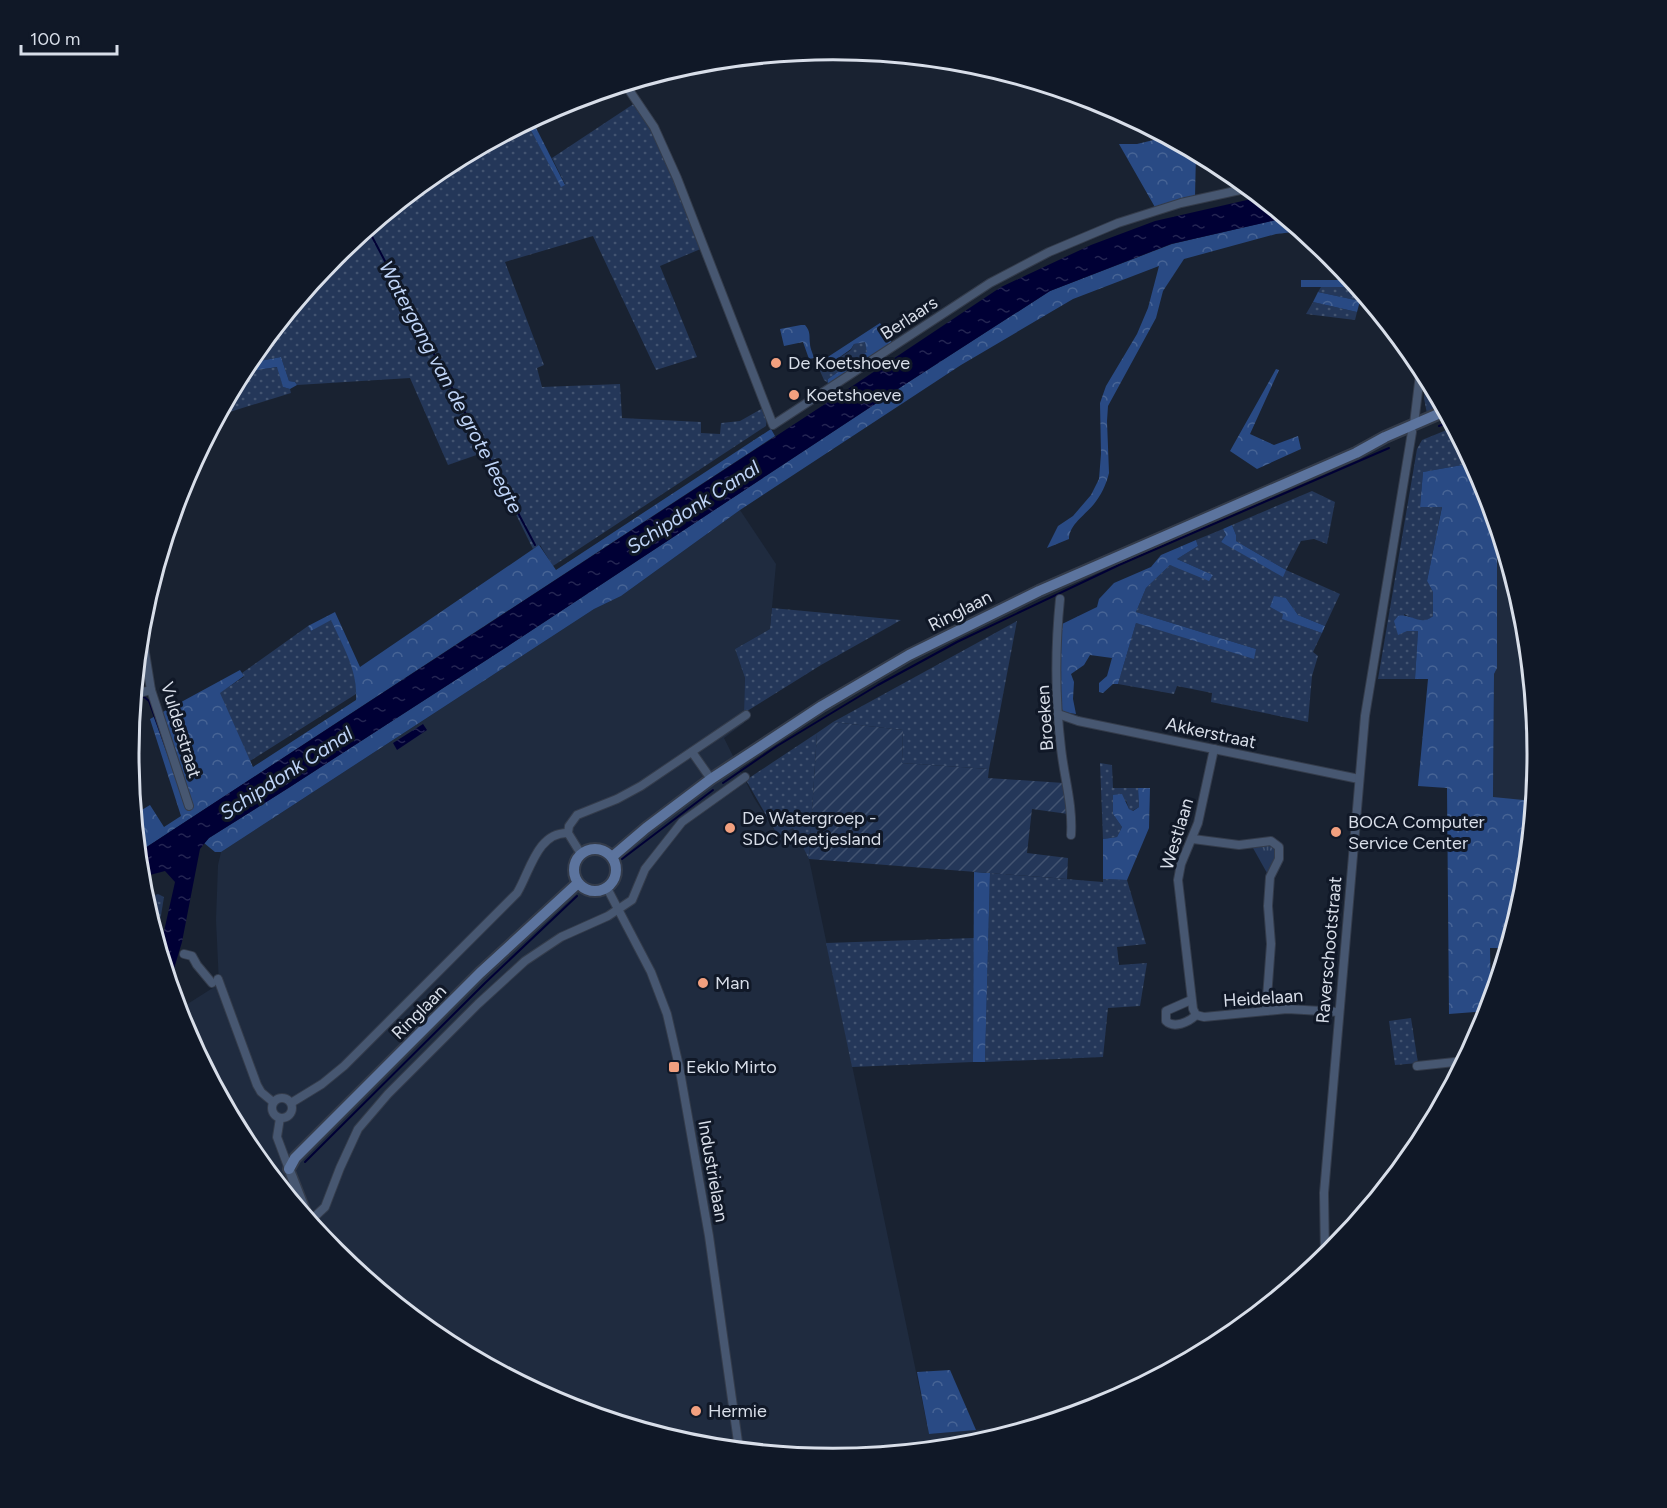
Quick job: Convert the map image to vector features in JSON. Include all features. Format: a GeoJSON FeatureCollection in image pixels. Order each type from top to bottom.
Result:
{"type":"FeatureCollection","features":[{"type":"Feature","properties":{"kind":"main road","name":"Ringlaan"},"geometry":{"type":"LineString","coordinates":[[1356,453],[1394,440],[1439,415]]}},
{"type":"Feature","properties":{"kind":"main road","name":"Ringlaan"},"geometry":{"type":"LineString","coordinates":[[612,857],[711,779],[822,706],[909,655],[1039,591],[1356,453],[1441,419]]}},
{"type":"Feature","properties":{"kind":"main road"},"geometry":{"type":"LineString","coordinates":[[597,849],[612,857],[617,870],[616,876],[607,888],[593,892],[585,890],[578,883],[574,865],[581,854],[597,849]]}},
{"type":"Feature","properties":{"kind":"main road","name":"Ringlaan"},"geometry":{"type":"LineString","coordinates":[[289,1169],[295,1158],[480,974],[578,883]]}},
{"type":"Feature","properties":{"kind":"street","name":"Berlaars"},"geometry":{"type":"LineString","coordinates":[[631,91],[654,127],[677,178],[773,425],[990,283],[1048,252],[1118,223],[1181,203],[1238,191]]}},
{"type":"Feature","properties":{"kind":"street","name":"Raverschootstraat"},"geometry":{"type":"LineString","coordinates":[[1325,1244],[1324,1193],[1368,694],[1417,428],[1420,383]]}},
{"type":"Feature","properties":{"kind":"street","name":"Broeken"},"geometry":{"type":"LineString","coordinates":[[1060,599],[1055,642],[1058,714],[1072,817],[1071,835]]}},
{"type":"Feature","properties":{"kind":"street","name":"Vulderstraat"},"geometry":{"type":"LineString","coordinates":[[146,658],[151,690],[189,806]]}},
{"type":"Feature","properties":{"kind":"street"},"geometry":{"type":"LineString","coordinates":[[142,692],[151,690]]}},
{"type":"Feature","properties":{"kind":"street","name":"Akkerstraat"},"geometry":{"type":"LineString","coordinates":[[1058,714],[1078,721],[1359,779]]}},
{"type":"Feature","properties":{"kind":"street"},"geometry":{"type":"LineString","coordinates":[[568,833],[577,815],[617,799],[746,715]]}},
{"type":"Feature","properties":{"kind":"street","name":"Westlaan"},"geometry":{"type":"LineString","coordinates":[[1193,1008],[1178,880],[1181,864],[1192,839],[1204,800],[1214,749]]}},
{"type":"Feature","properties":{"kind":"street"},"geometry":{"type":"LineString","coordinates":[[692,752],[711,779]]}},
{"type":"Feature","properties":{"kind":"street"},"geometry":{"type":"LineString","coordinates":[[619,909],[632,900],[645,869],[682,822],[745,777]]}},
{"type":"Feature","properties":{"kind":"street"},"geometry":{"type":"LineString","coordinates":[[568,833],[581,854]]}},
{"type":"Feature","properties":{"kind":"street"},"geometry":{"type":"LineString","coordinates":[[291,1103],[333,1075],[363,1048],[517,893],[538,851],[546,842],[554,835],[568,833]]}},
{"type":"Feature","properties":{"kind":"street"},"geometry":{"type":"LineString","coordinates":[[1192,839],[1239,845],[1271,842],[1279,847],[1279,859],[1270,877],[1268,906],[1271,944],[1266,1011]]}},
{"type":"Feature","properties":{"kind":"street","name":"Industrielaan"},"geometry":{"type":"LineString","coordinates":[[607,888],[654,979],[667,1014],[680,1066],[709,1236],[738,1441]]}},
{"type":"Feature","properties":{"kind":"street","name":"Ringlaan"},"geometry":{"type":"LineString","coordinates":[[316,1216],[325,1207],[358,1129],[388,1094],[478,1004],[525,961],[561,937],[619,909]]}},
{"type":"Feature","properties":{"kind":"street"},"geometry":{"type":"LineString","coordinates":[[184,954],[192,956],[197,965],[215,981],[257,1085],[261,1092],[273,1102]]}},
{"type":"Feature","properties":{"kind":"street","name":"Heidelaan"},"geometry":{"type":"LineString","coordinates":[[1193,1008],[1204,1017],[1305,1009],[1339,1012]]}},
{"type":"Feature","properties":{"kind":"street"},"geometry":{"type":"LineString","coordinates":[[1417,1066],[1456,1062]]}},
{"type":"Feature","properties":{"kind":"street"},"geometry":{"type":"LineString","coordinates":[[283,1097],[291,1103],[289,1115],[280,1118],[273,1114],[271,1108],[273,1102],[278,1098],[283,1097]]}},
{"type":"Feature","properties":{"kind":"street"},"geometry":{"type":"LineString","coordinates":[[280,1118],[278,1137],[301,1198]]}},
{"type":"Feature","properties":{"kind":"shaded area"},"geometry":{"type":"Polygon","coordinates":[[[740,510],[776,564],[770,629],[735,649],[745,678],[744,723],[724,738],[754,798],[778,836],[793,827],[809,859],[929,1434],[997,1428],[969,1435],[879,1447],[788,1447],[698,1435],[654,1424],[610,1411],[527,1376],[486,1355],[411,1305],[343,1245],[312,1212],[256,1140],[232,1101],[192,1020],[186,1005],[219,984],[216,920],[218,865],[221,852],[594,609],[621,596],[740,510]]]}},
{"type":"Feature","properties":{"kind":"shaded area"},"geometry":{"type":"Polygon","coordinates":[[[1497,551],[1522,663],[1528,754],[1526,800],[1493,798],[1494,674],[1497,668],[1497,551]]]}},
{"type":"Feature","properties":{"kind":"green space"},"geometry":{"type":"Polygon","coordinates":[[[635,103],[664,156],[703,248],[660,266],[697,357],[656,370],[593,236],[505,262],[544,365],[537,368],[542,387],[620,384],[622,418],[701,422],[701,433],[720,434],[721,423],[740,421],[763,408],[767,417],[766,426],[553,566],[540,545],[533,549],[485,452],[448,465],[410,378],[297,385],[289,381],[281,357],[262,361],[312,296],[343,263],[411,203],[448,177],[486,153],[531,130],[561,186],[565,184],[552,158],[635,103]]]}},
{"type":"Feature","properties":{"kind":"green space"},"geometry":{"type":"Polygon","coordinates":[[[536,128],[565,185],[561,187],[531,130],[536,128]]]}},
{"type":"Feature","properties":{"kind":"green space"},"geometry":{"type":"Polygon","coordinates":[[[1155,140],[1196,162],[1195,197],[1156,209],[1119,144],[1137,144],[1155,140]]]}},
{"type":"Feature","properties":{"kind":"green space"},"geometry":{"type":"Polygon","coordinates":[[[1276,220],[1291,232],[1276,234],[1184,259],[1163,291],[1156,318],[1108,406],[1108,477],[1097,501],[1078,520],[1069,539],[1047,548],[1058,526],[1073,516],[1091,495],[1099,479],[1100,403],[1106,386],[1137,334],[1148,308],[1159,266],[1073,299],[961,365],[740,510],[621,596],[594,609],[221,852],[215,852],[204,843],[1050,291],[1172,244],[1276,220]]]}},
{"type":"Feature","properties":{"kind":"green space"},"geometry":{"type":"Polygon","coordinates":[[[1301,280],[1340,280],[1347,287],[1301,287],[1301,280]]]}},
{"type":"Feature","properties":{"kind":"green space"},"geometry":{"type":"Polygon","coordinates":[[[1321,287],[1347,287],[1359,301],[1318,292],[1321,287]]]}},
{"type":"Feature","properties":{"kind":"green space"},"geometry":{"type":"Polygon","coordinates":[[[1318,292],[1360,302],[1357,312],[1313,302],[1318,292]]]}},
{"type":"Feature","properties":{"kind":"green space"},"geometry":{"type":"Polygon","coordinates":[[[1313,302],[1357,312],[1355,320],[1306,314],[1313,302]]]}},
{"type":"Feature","properties":{"kind":"green space"},"geometry":{"type":"Polygon","coordinates":[[[880,323],[892,343],[831,384],[828,383],[828,379],[867,352],[865,342],[854,344],[851,349],[820,371],[817,364],[880,323]]]}},
{"type":"Feature","properties":{"kind":"green space"},"geometry":{"type":"Polygon","coordinates":[[[805,325],[808,330],[814,358],[809,359],[803,342],[784,346],[780,329],[805,325]]]}},
{"type":"Feature","properties":{"kind":"green space"},"geometry":{"type":"Polygon","coordinates":[[[865,341],[868,352],[828,379],[828,383],[824,380],[820,371],[851,350],[854,344],[865,341]]]}},
{"type":"Feature","properties":{"kind":"green space"},"geometry":{"type":"Polygon","coordinates":[[[281,357],[289,381],[297,385],[290,389],[283,387],[277,367],[255,370],[262,361],[281,357]]]}},
{"type":"Feature","properties":{"kind":"green space"},"geometry":{"type":"Polygon","coordinates":[[[278,367],[283,387],[290,389],[291,393],[229,412],[232,407],[255,370],[278,367]]]}},
{"type":"Feature","properties":{"kind":"green space"},"geometry":{"type":"Polygon","coordinates":[[[1276,369],[1279,370],[1250,434],[1274,445],[1298,436],[1301,449],[1257,469],[1230,451],[1276,369]]]}},
{"type":"Feature","properties":{"kind":"green space"},"geometry":{"type":"Polygon","coordinates":[[[1425,391],[1436,410],[1427,414],[1425,391]]]}},
{"type":"Feature","properties":{"kind":"green space"},"geometry":{"type":"Polygon","coordinates":[[[771,429],[775,436],[145,848],[142,810],[150,805],[164,827],[181,816],[150,719],[240,670],[244,676],[220,693],[253,767],[356,700],[352,669],[331,620],[311,631],[308,626],[335,612],[360,667],[539,545],[556,570],[771,429]]]}},
{"type":"Feature","properties":{"kind":"green space"},"geometry":{"type":"Polygon","coordinates":[[[1447,430],[1464,465],[1423,472],[1420,507],[1442,506],[1427,581],[1433,592],[1433,616],[1423,621],[1404,614],[1407,631],[1418,631],[1415,679],[1378,679],[1417,449],[1422,440],[1447,430]]]}},
{"type":"Feature","properties":{"kind":"green space"},"geometry":{"type":"Polygon","coordinates":[[[1464,465],[1491,531],[1497,551],[1497,668],[1494,674],[1493,797],[1526,800],[1522,845],[1504,934],[1500,948],[1490,948],[1491,978],[1478,1012],[1449,1014],[1447,788],[1418,786],[1428,679],[1415,679],[1418,631],[1407,631],[1398,635],[1394,621],[1398,616],[1424,620],[1433,616],[1433,592],[1427,581],[1442,507],[1420,507],[1423,472],[1464,465]]]}},
{"type":"Feature","properties":{"kind":"green space"},"geometry":{"type":"Polygon","coordinates":[[[1312,491],[1335,502],[1327,544],[1314,539],[1301,541],[1286,570],[1236,541],[1232,525],[1312,491]]]}},
{"type":"Feature","properties":{"kind":"green space"},"geometry":{"type":"Polygon","coordinates":[[[1232,525],[1236,541],[1286,570],[1283,577],[1221,542],[1226,535],[1223,529],[1232,525]]]}},
{"type":"Feature","properties":{"kind":"green space"},"geometry":{"type":"Polygon","coordinates":[[[1223,529],[1226,535],[1221,542],[1340,594],[1325,626],[1298,615],[1286,598],[1270,607],[1284,614],[1283,619],[1322,633],[1313,652],[1318,656],[1312,676],[1308,722],[1211,702],[1212,693],[1177,686],[1174,694],[1118,684],[1136,623],[1256,649],[1136,612],[1146,588],[1170,565],[1213,575],[1177,559],[1198,546],[1196,540],[1223,529]]]}},
{"type":"Feature","properties":{"kind":"green space"},"geometry":{"type":"Polygon","coordinates":[[[1196,540],[1198,546],[1177,559],[1213,575],[1209,581],[1170,565],[1146,588],[1136,612],[1256,649],[1254,659],[1136,623],[1118,684],[1113,684],[1103,693],[1099,692],[1099,683],[1107,676],[1112,658],[1090,655],[1084,665],[1071,674],[1074,682],[1073,699],[1076,714],[1063,712],[1060,701],[1060,625],[1097,607],[1099,599],[1114,583],[1151,567],[1161,555],[1196,540]]]}},
{"type":"Feature","properties":{"kind":"green space"},"geometry":{"type":"Polygon","coordinates":[[[1274,596],[1286,598],[1298,615],[1325,626],[1322,633],[1282,619],[1283,614],[1270,607],[1274,596]]]}},
{"type":"Feature","properties":{"kind":"green space"},"geometry":{"type":"Polygon","coordinates":[[[772,608],[901,620],[821,665],[744,713],[745,678],[735,649],[770,629],[772,608]]]}},
{"type":"Feature","properties":{"kind":"green space"},"geometry":{"type":"Polygon","coordinates":[[[331,619],[352,665],[356,694],[250,761],[219,693],[244,677],[242,673],[308,626],[311,631],[331,619]]]}},
{"type":"Feature","properties":{"kind":"green space"},"geometry":{"type":"Polygon","coordinates":[[[1017,621],[989,769],[902,763],[903,730],[833,722],[1017,621]]]}},
{"type":"Feature","properties":{"kind":"green space"},"geometry":{"type":"Polygon","coordinates":[[[833,722],[903,730],[902,763],[989,769],[988,778],[1064,783],[1068,814],[1032,809],[1027,853],[1068,858],[1067,879],[809,859],[817,733],[833,722]]]}},
{"type":"Feature","properties":{"kind":"green space"},"geometry":{"type":"Polygon","coordinates":[[[817,733],[809,859],[793,828],[778,836],[746,780],[817,733]]]}},
{"type":"Feature","properties":{"kind":"green space"},"geometry":{"type":"Polygon","coordinates":[[[1100,763],[1112,765],[1113,788],[1138,788],[1139,807],[1132,811],[1126,800],[1113,814],[1122,827],[1117,837],[1103,839],[1100,763]]]}},
{"type":"Feature","properties":{"kind":"green space"},"geometry":{"type":"Polygon","coordinates":[[[1138,788],[1150,788],[1149,828],[1127,880],[1103,879],[1103,839],[1117,837],[1122,827],[1113,814],[1113,795],[1122,794],[1129,809],[1133,811],[1139,807],[1138,788]]]}},
{"type":"Feature","properties":{"kind":"green space"},"geometry":{"type":"Polygon","coordinates":[[[1275,845],[1277,861],[1267,873],[1253,848],[1275,845]]]}},
{"type":"Feature","properties":{"kind":"green space"},"geometry":{"type":"Polygon","coordinates":[[[974,872],[990,873],[985,1062],[973,1062],[974,872]]]}},
{"type":"Feature","properties":{"kind":"green space"},"geometry":{"type":"Polygon","coordinates":[[[990,873],[1103,882],[1103,879],[1127,880],[1146,944],[1117,947],[1119,965],[1147,963],[1140,1006],[1108,1008],[1103,1057],[985,1062],[990,873]]]}},
{"type":"Feature","properties":{"kind":"green space"},"geometry":{"type":"Polygon","coordinates":[[[154,895],[164,897],[160,921],[154,895]]]}},
{"type":"Feature","properties":{"kind":"green space"},"geometry":{"type":"Polygon","coordinates":[[[974,938],[973,1062],[852,1067],[826,943],[974,938]]]}},
{"type":"Feature","properties":{"kind":"green space"},"geometry":{"type":"Polygon","coordinates":[[[1411,1018],[1418,1063],[1395,1065],[1389,1021],[1411,1018]]]}},
{"type":"Feature","properties":{"kind":"green space"},"geometry":{"type":"Polygon","coordinates":[[[950,1370],[976,1430],[929,1434],[917,1372],[950,1370]]]}},
{"type":"Feature","properties":{"kind":"water","name":"Schipdonk Canal"},"geometry":{"type":"Polygon","coordinates":[[[1251,199],[1276,220],[1171,244],[1050,291],[502,650],[209,838],[200,849],[182,942],[174,970],[163,935],[175,882],[165,871],[150,875],[146,848],[1001,287],[1091,245],[1155,221],[1251,199]]]}},
{"type":"Feature","properties":{"kind":"water"},"geometry":{"type":"Polygon","coordinates":[[[423,724],[427,730],[397,750],[393,743],[423,724]]]}},
{"type":"Feature","properties":{"kind":"waterway","name":"Watergang van de grote leegte"},"geometry":{"type":"LineString","coordinates":[[372,236],[535,545]]}},
{"type":"Feature","properties":{"kind":"waterway"},"geometry":{"type":"LineString","coordinates":[[1439,426],[1444,424]]}},
{"type":"Feature","properties":{"kind":"waterway"},"geometry":{"type":"LineString","coordinates":[[723,783],[777,746],[878,685],[957,642],[1119,565],[1389,448]]}},
{"type":"Feature","properties":{"kind":"waterway"},"geometry":{"type":"LineString","coordinates":[[142,696],[149,701],[170,759]]}},
{"type":"Feature","properties":{"kind":"waterway"},"geometry":{"type":"LineString","coordinates":[[622,859],[713,790]]}},
{"type":"Feature","properties":{"kind":"waterway"},"geometry":{"type":"LineString","coordinates":[[305,1162],[485,983],[577,896]]}},
{"type":"Feature","properties":{"kind":"place","name":"De Koetshoeve"},"geometry":{"type":"Point","coordinates":[776,363]}},
{"type":"Feature","properties":{"kind":"place","name":"Koetshoeve"},"geometry":{"type":"Point","coordinates":[794,395]}},
{"type":"Feature","properties":{"kind":"place","name":"De Watergroep - SDC Meetjesland"},"geometry":{"type":"Point","coordinates":[730,828]}},
{"type":"Feature","properties":{"kind":"place","name":"BOCA Computer Service Center"},"geometry":{"type":"Point","coordinates":[1336,832]}},
{"type":"Feature","properties":{"kind":"place","name":"Man"},"geometry":{"type":"Point","coordinates":[703,983]}},
{"type":"Feature","properties":{"kind":"place","name":"Eeklo Mirto"},"geometry":{"type":"Point","coordinates":[674,1067]}},
{"type":"Feature","properties":{"kind":"place","name":"Hermie"},"geometry":{"type":"Point","coordinates":[696,1411]}}]}
